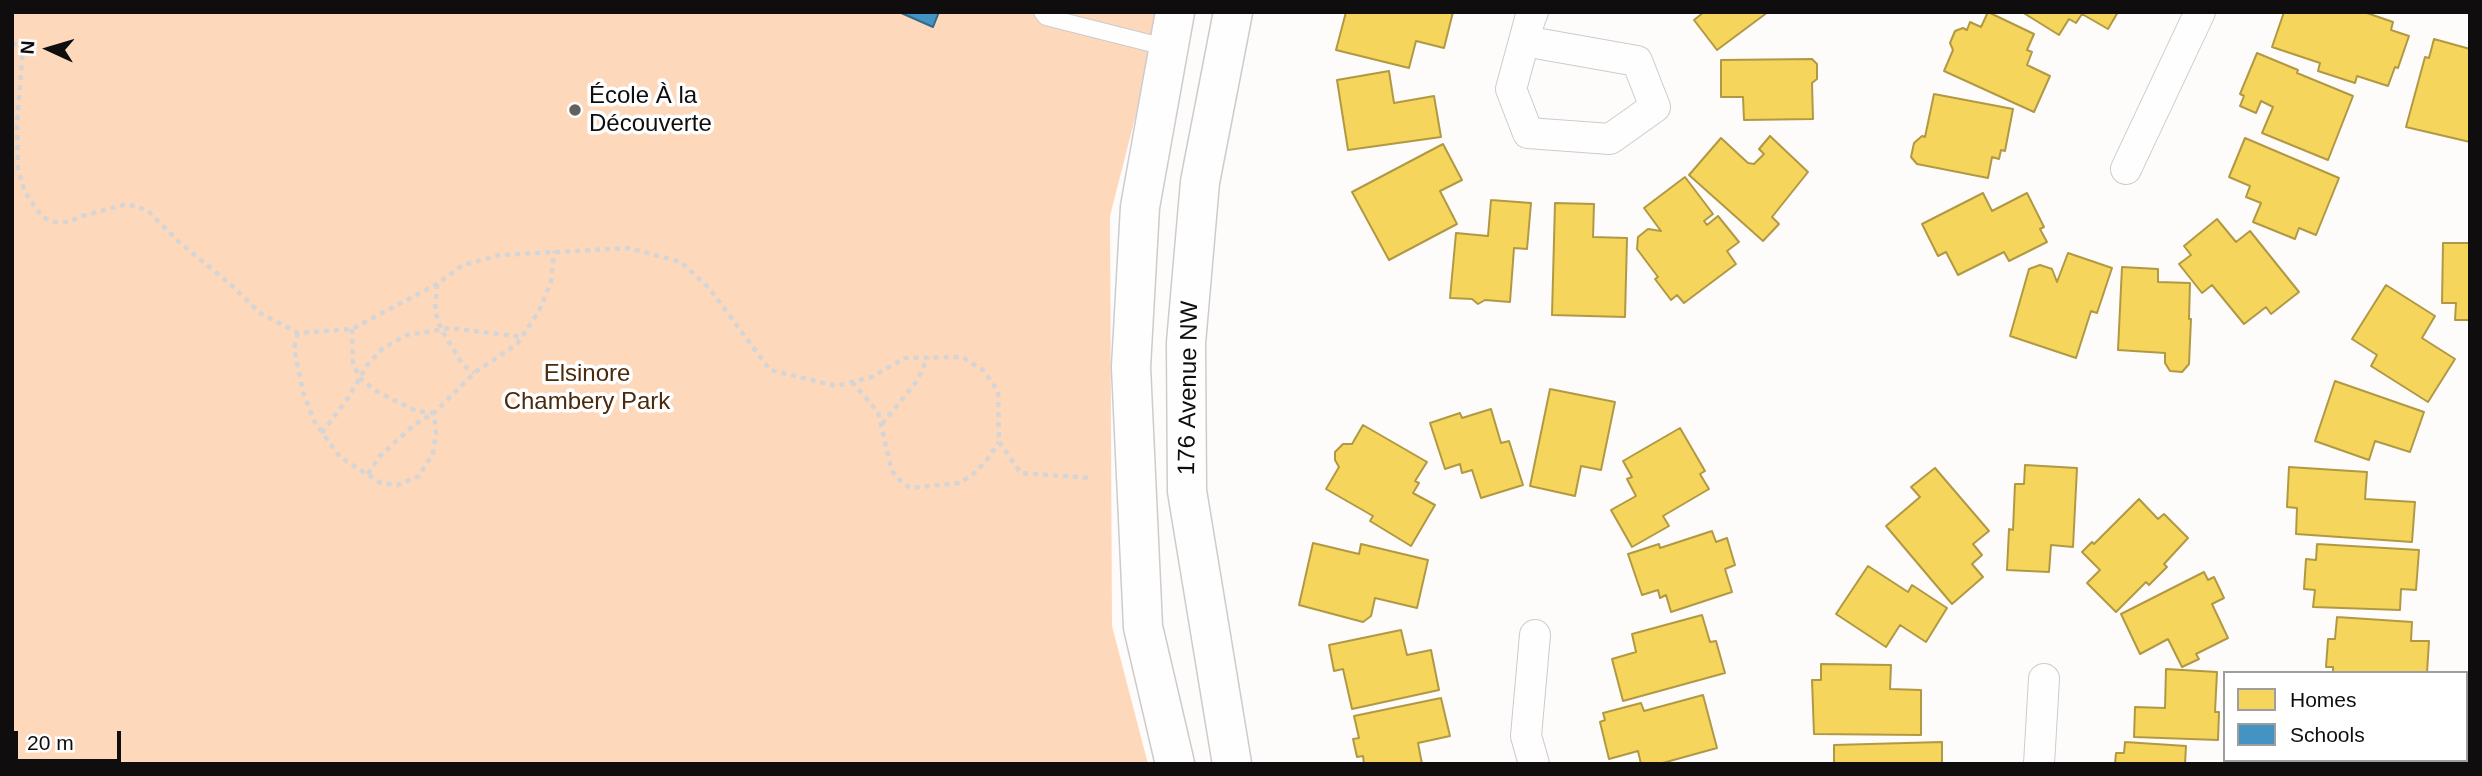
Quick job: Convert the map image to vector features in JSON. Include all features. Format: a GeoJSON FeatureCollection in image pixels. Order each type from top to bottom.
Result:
{"type":"FeatureCollection","features":[{"type":"Feature","properties":{"kind":"street","name":"176 Avenue NW"},"geometry":{"type":"LineString","coordinates":[[1232,764],[1187,491],[1186,343],[1200,182],[1233,12]]}},
{"type":"Feature","properties":{"kind":"street"},"geometry":{"type":"LineString","coordinates":[[1524,41],[1637,61],[1655,107],[1610,139],[1528,133],[1511,89],[1524,41],[1533,12]]}},
{"type":"Feature","properties":{"kind":"street"},"geometry":{"type":"LineString","coordinates":[[2126,169],[2200,12]]}},
{"type":"Feature","properties":{"kind":"street"},"geometry":{"type":"LineString","coordinates":[[1172,30],[1140,208],[1130,367],[1143,627],[1175,764]]}},
{"type":"Feature","properties":{"kind":"street"},"geometry":{"type":"LineString","coordinates":[[1534,764],[1526,736],[1535,635]]}},
{"type":"Feature","properties":{"kind":"street"},"geometry":{"type":"LineString","coordinates":[[2039,764],[2044,679]]}},
{"type":"Feature","properties":{"kind":"lane"},"geometry":{"type":"LineString","coordinates":[[1042,12],[1046,16],[1172,30]]}},
{"type":"Feature","properties":{"kind":"path"},"geometry":{"type":"LineString","coordinates":[[12,43],[23,47],[17,123],[18,170],[26,192],[42,217],[55,222],[69,222],[127,204],[147,210],[260,313],[298,333],[352,329],[437,284],[463,265],[487,258],[554,251],[629,248],[681,262],[709,288],[770,370],[836,386],[872,377],[905,358],[962,357],[983,370],[998,391],[999,442],[1021,473],[1091,478]]}},
{"type":"Feature","properties":{"kind":"path"},"geometry":{"type":"LineString","coordinates":[[368,474],[380,456],[415,424],[434,412],[474,373],[517,344],[539,312],[551,282],[554,251]]}},
{"type":"Feature","properties":{"kind":"path"},"geometry":{"type":"LineString","coordinates":[[437,284],[435,312],[442,331],[463,365],[474,373]]}},
{"type":"Feature","properties":{"kind":"path"},"geometry":{"type":"LineString","coordinates":[[322,433],[361,379],[368,364],[383,348],[407,335],[451,328],[521,337]]}},
{"type":"Feature","properties":{"kind":"path"},"geometry":{"type":"LineString","coordinates":[[352,329],[353,364],[361,379],[376,391],[416,411],[434,412]]}},
{"type":"Feature","properties":{"kind":"path"},"geometry":{"type":"LineString","coordinates":[[298,333],[294,348],[303,392],[314,421],[340,457],[381,483],[398,485],[419,476],[433,453],[436,435],[434,412]]}},
{"type":"Feature","properties":{"kind":"path"},"geometry":{"type":"LineString","coordinates":[[881,425],[917,381],[928,357]]}},
{"type":"Feature","properties":{"kind":"path"},"geometry":{"type":"LineString","coordinates":[[852,382],[878,412],[892,471],[902,483],[911,488],[960,483],[986,461],[999,442]]}},
{"type":"Feature","properties":{"kind":"green space","name":"Elsinore Chambery Park"},"geometry":{"type":"Polygon","coordinates":[[[12,12],[1162,12],[1110,216],[1112,626],[1148,764],[12,764],[12,12]]]}},
{"type":"Feature","properties":{"kind":"building: Homes"},"geometry":{"type":"Polygon","coordinates":[[[1346,12],[1453,12],[1444,48],[1416,41],[1409,68],[1336,50],[1346,12]]]}},
{"type":"Feature","properties":{"kind":"building: Homes"},"geometry":{"type":"Polygon","coordinates":[[[1704,12],[1768,12],[1717,50],[1694,20],[1704,12]]]}},
{"type":"Feature","properties":{"kind":"building: Homes"},"geometry":{"type":"Polygon","coordinates":[[[1988,12],[2034,34],[2027,50],[2032,52],[2027,65],[2050,76],[2034,112],[1944,71],[1953,50],[1950,43],[1955,31],[1963,28],[1967,30],[1970,22],[1981,27],[1988,12]]]}},
{"type":"Feature","properties":{"kind":"building: Homes"},"geometry":{"type":"Polygon","coordinates":[[[2022,12],[2118,12],[2108,29],[2082,14],[2076,23],[2069,19],[2059,35],[2022,12]]]}},
{"type":"Feature","properties":{"kind":"building: Homes"},"geometry":{"type":"Polygon","coordinates":[[[2284,12],[2364,12],[2393,22],[2391,30],[2409,36],[2398,68],[2395,67],[2388,86],[2357,76],[2355,83],[2318,71],[2320,63],[2272,47],[2284,12]]]}},
{"type":"Feature","properties":{"kind":"building: Homes"},"geometry":{"type":"Polygon","coordinates":[[[2434,39],[2470,49],[2470,142],[2406,127],[2425,57],[2429,58],[2434,39]]]}},
{"type":"Feature","properties":{"kind":"building: Homes"},"geometry":{"type":"Polygon","coordinates":[[[2257,53],[2353,96],[2328,160],[2262,133],[2273,107],[2261,101],[2256,113],[2240,106],[2244,96],[2240,94],[2257,53]]]}},
{"type":"Feature","properties":{"kind":"building: Homes"},"geometry":{"type":"Polygon","coordinates":[[[1812,59],[1817,64],[1817,79],[1812,83],[1813,119],[1744,120],[1743,97],[1721,97],[1721,60],[1812,59]]]}},
{"type":"Feature","properties":{"kind":"building: Homes"},"geometry":{"type":"Polygon","coordinates":[[[1389,71],[1394,103],[1434,96],[1441,137],[1348,150],[1337,80],[1389,71]]]}},
{"type":"Feature","properties":{"kind":"building: Homes"},"geometry":{"type":"Polygon","coordinates":[[[1934,94],[2013,109],[2005,151],[2001,150],[1999,159],[1992,157],[1988,178],[1917,164],[1911,157],[1914,143],[1922,136],[1925,137],[1934,94]]]}},
{"type":"Feature","properties":{"kind":"building: Homes"},"geometry":{"type":"Polygon","coordinates":[[[1770,136],[1808,172],[1772,217],[1779,224],[1763,241],[1689,175],[1721,138],[1748,163],[1754,164],[1764,154],[1759,149],[1770,136]]]}},
{"type":"Feature","properties":{"kind":"building: Homes"},"geometry":{"type":"Polygon","coordinates":[[[2245,138],[2339,178],[2316,235],[2299,228],[2295,239],[2253,222],[2261,203],[2246,197],[2250,186],[2229,177],[2245,138]]]}},
{"type":"Feature","properties":{"kind":"building: Homes"},"geometry":{"type":"Polygon","coordinates":[[[1443,144],[1462,180],[1440,191],[1457,224],[1389,260],[1352,192],[1443,144]]]}},
{"type":"Feature","properties":{"kind":"building: Homes"},"geometry":{"type":"Polygon","coordinates":[[[1685,177],[1713,214],[1704,221],[1707,225],[1718,216],[1739,242],[1727,251],[1736,264],[1684,303],[1677,295],[1671,300],[1637,249],[1638,237],[1648,229],[1661,231],[1644,208],[1685,177]]]}},
{"type":"Feature","properties":{"kind":"building: Homes"},"geometry":{"type":"Polygon","coordinates":[[[1983,193],[1992,211],[2027,193],[2044,227],[2040,229],[2047,242],[2009,261],[2004,252],[1958,275],[1946,252],[1938,256],[1922,224],[1983,193]]]}},
{"type":"Feature","properties":{"kind":"building: Homes"},"geometry":{"type":"Polygon","coordinates":[[[1491,200],[1531,203],[1527,249],[1514,248],[1510,302],[1485,300],[1478,304],[1472,299],[1450,298],[1456,233],[1488,236],[1491,200]]]}},
{"type":"Feature","properties":{"kind":"building: Homes"},"geometry":{"type":"Polygon","coordinates":[[[1555,203],[1594,204],[1593,237],[1627,238],[1625,317],[1552,315],[1555,203]]]}},
{"type":"Feature","properties":{"kind":"building: Homes"},"geometry":{"type":"Polygon","coordinates":[[[2217,219],[2236,242],[2250,231],[2299,292],[2271,314],[2266,307],[2244,324],[2212,285],[2202,293],[2179,264],[2191,255],[2184,246],[2217,219]]]}},
{"type":"Feature","properties":{"kind":"building: Homes"},"geometry":{"type":"Polygon","coordinates":[[[2443,243],[2470,243],[2470,320],[2455,320],[2456,303],[2442,303],[2443,243]]]}},
{"type":"Feature","properties":{"kind":"building: Homes"},"geometry":{"type":"Polygon","coordinates":[[[2068,253],[2112,268],[2097,313],[2091,311],[2076,358],[2010,336],[2029,269],[2040,265],[2052,269],[2057,282],[2068,253]]]}},
{"type":"Feature","properties":{"kind":"building: Homes"},"geometry":{"type":"Polygon","coordinates":[[[2122,267],[2158,269],[2158,282],[2190,283],[2189,364],[2182,372],[2170,371],[2165,363],[2165,353],[2118,350],[2122,267]]]}},
{"type":"Feature","properties":{"kind":"building: Homes"},"geometry":{"type":"Polygon","coordinates":[[[2386,285],[2435,316],[2422,338],[2455,359],[2428,402],[2371,366],[2377,355],[2352,339],[2386,285]]]}},
{"type":"Feature","properties":{"kind":"building: Homes"},"geometry":{"type":"Polygon","coordinates":[[[2335,381],[2424,412],[2410,452],[2375,441],[2369,460],[2315,441],[2335,381]]]}},
{"type":"Feature","properties":{"kind":"building: Homes"},"geometry":{"type":"Polygon","coordinates":[[[1550,389],[1615,402],[1601,470],[1581,466],[1575,496],[1530,486],[1550,389]]]}},
{"type":"Feature","properties":{"kind":"building: Homes"},"geometry":{"type":"Polygon","coordinates":[[[1491,409],[1501,443],[1509,441],[1523,485],[1481,498],[1472,470],[1462,473],[1460,464],[1445,469],[1430,423],[1460,413],[1462,418],[1491,409]]]}},
{"type":"Feature","properties":{"kind":"building: Homes"},"geometry":{"type":"Polygon","coordinates":[[[1363,425],[1427,462],[1415,481],[1419,483],[1413,493],[1435,505],[1411,546],[1370,521],[1373,516],[1326,489],[1339,467],[1335,452],[1343,444],[1352,444],[1363,425]]]}},
{"type":"Feature","properties":{"kind":"building: Homes"},"geometry":{"type":"Polygon","coordinates":[[[1680,428],[1705,471],[1700,474],[1709,489],[1663,516],[1669,526],[1632,547],[1611,510],[1636,496],[1627,479],[1632,477],[1623,461],[1680,428]]]}},
{"type":"Feature","properties":{"kind":"building: Homes"},"geometry":{"type":"Polygon","coordinates":[[[2025,465],[2077,468],[2073,547],[2051,545],[2049,572],[2007,570],[2009,529],[2013,530],[2015,484],[2024,484],[2025,465]]]}},
{"type":"Feature","properties":{"kind":"building: Homes"},"geometry":{"type":"Polygon","coordinates":[[[2289,467],[2367,472],[2365,499],[2415,502],[2412,542],[2296,534],[2297,508],[2287,507],[2289,467]]]}},
{"type":"Feature","properties":{"kind":"building: Homes"},"geometry":{"type":"Polygon","coordinates":[[[1935,468],[1989,531],[1973,544],[1982,555],[1972,564],[1983,577],[1952,604],[1886,526],[1920,497],[1911,487],[1935,468]]]}},
{"type":"Feature","properties":{"kind":"building: Homes"},"geometry":{"type":"Polygon","coordinates":[[[2139,499],[2158,519],[2164,514],[2188,538],[2164,564],[2167,567],[2149,585],[2146,582],[2116,612],[2087,583],[2100,570],[2082,552],[2092,542],[2094,544],[2139,499]]]}},
{"type":"Feature","properties":{"kind":"building: Homes"},"geometry":{"type":"Polygon","coordinates":[[[1712,531],[1716,542],[1727,538],[1735,565],[1725,569],[1732,592],[1671,612],[1666,595],[1660,598],[1658,590],[1642,595],[1628,554],[1659,544],[1660,548],[1712,531]]]}},
{"type":"Feature","properties":{"kind":"building: Homes"},"geometry":{"type":"Polygon","coordinates":[[[1313,543],[1359,554],[1361,544],[1428,560],[1417,608],[1375,598],[1371,616],[1363,622],[1299,605],[1313,543]]]}},
{"type":"Feature","properties":{"kind":"building: Homes"},"geometry":{"type":"Polygon","coordinates":[[[2317,544],[2419,550],[2416,590],[2401,589],[2400,610],[2313,607],[2315,590],[2304,589],[2306,559],[2316,560],[2317,544]]]}},
{"type":"Feature","properties":{"kind":"building: Homes"},"geometry":{"type":"Polygon","coordinates":[[[1868,566],[1908,592],[1912,585],[1947,608],[1926,642],[1900,625],[1886,647],[1836,614],[1868,566]]]}},
{"type":"Feature","properties":{"kind":"building: Homes"},"geometry":{"type":"Polygon","coordinates":[[[2204,572],[2208,580],[2214,577],[2224,598],[2212,604],[2228,638],[2196,654],[2199,659],[2182,667],[2168,639],[2140,654],[2121,614],[2204,572]]]}},
{"type":"Feature","properties":{"kind":"building: Homes"},"geometry":{"type":"Polygon","coordinates":[[[1702,615],[1710,642],[1716,641],[1725,673],[1623,701],[1612,659],[1636,652],[1632,634],[1702,615]]]}},
{"type":"Feature","properties":{"kind":"building: Homes"},"geometry":{"type":"Polygon","coordinates":[[[2337,617],[2412,622],[2411,641],[2429,641],[2427,671],[2333,671],[2333,667],[2326,667],[2328,639],[2335,639],[2337,617]]]}},
{"type":"Feature","properties":{"kind":"building: Homes"},"geometry":{"type":"Polygon","coordinates":[[[1401,630],[1407,655],[1431,650],[1439,690],[1352,709],[1343,669],[1334,671],[1329,645],[1401,630]]]}},
{"type":"Feature","properties":{"kind":"building: Homes"},"geometry":{"type":"Polygon","coordinates":[[[1821,664],[1891,665],[1890,689],[1921,690],[1921,735],[1814,734],[1812,680],[1821,680],[1821,664]]]}},
{"type":"Feature","properties":{"kind":"building: Homes"},"geometry":{"type":"Polygon","coordinates":[[[2166,669],[2217,672],[2215,712],[2219,712],[2218,740],[2134,737],[2135,707],[2165,708],[2166,669]]]}},
{"type":"Feature","properties":{"kind":"building: Homes"},"geometry":{"type":"Polygon","coordinates":[[[1703,695],[1717,748],[1659,764],[1641,764],[1638,751],[1609,759],[1600,722],[1605,720],[1603,713],[1641,703],[1644,711],[1703,695]]]}},
{"type":"Feature","properties":{"kind":"building: Homes"},"geometry":{"type":"Polygon","coordinates":[[[1441,698],[1450,736],[1418,743],[1422,764],[1364,764],[1363,756],[1357,757],[1353,739],[1359,738],[1354,716],[1441,698]]]}},
{"type":"Feature","properties":{"kind":"building: Homes"},"geometry":{"type":"Polygon","coordinates":[[[1942,742],[1942,764],[1834,764],[1834,745],[1942,742]]]}},
{"type":"Feature","properties":{"kind":"building: Homes"},"geometry":{"type":"Polygon","coordinates":[[[2125,742],[2186,746],[2185,764],[2115,764],[2116,753],[2124,753],[2125,742]]]}},
{"type":"Feature","properties":{"kind":"building: Homes"},"geometry":{"type":"Polygon","coordinates":[[[2318,762],[2393,762],[2393,764],[2318,762]]]}},
{"type":"Feature","properties":{"kind":"building: Schools"},"geometry":{"type":"Polygon","coordinates":[[[899,12],[939,12],[933,27],[899,12]]]}},
{"type":"Feature","properties":{"kind":"place","name":"École À la Découverte"},"geometry":{"type":"Point","coordinates":[575,110]}}]}
